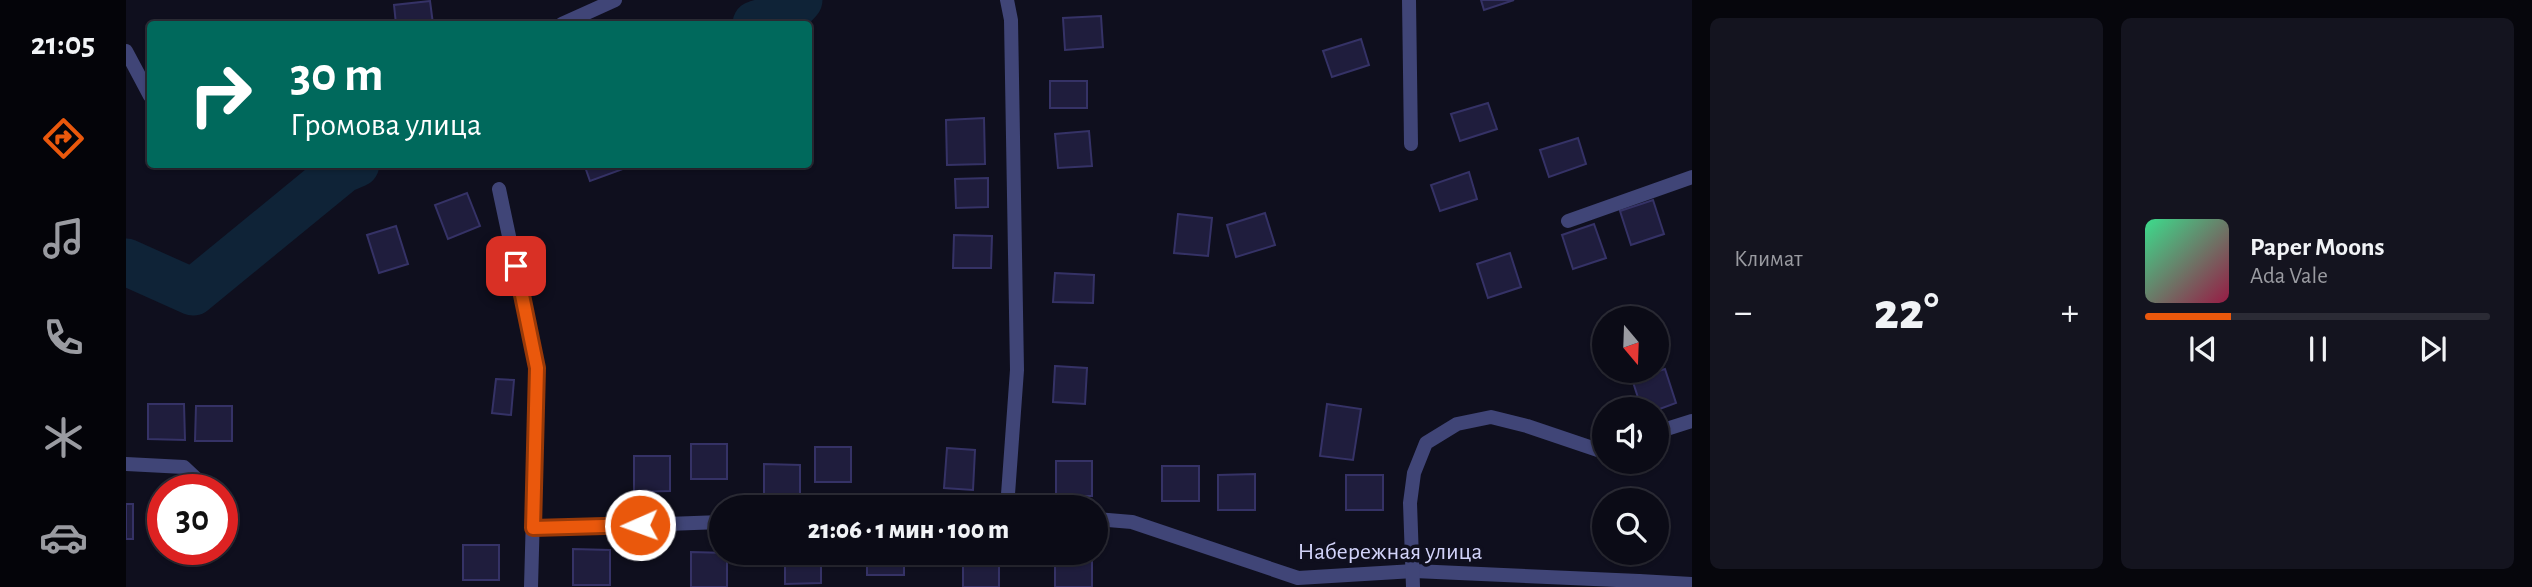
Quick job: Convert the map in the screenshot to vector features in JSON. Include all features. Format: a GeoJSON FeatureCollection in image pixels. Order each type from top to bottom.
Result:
{"type":"FeatureCollection","features":[{"type":"Feature","properties":{"kind":"street"},"geometry":{"type":"LineString","coordinates":[[569,21],[615,0]]}},
{"type":"Feature","properties":{"kind":"street"},"geometry":{"type":"LineString","coordinates":[[1007,0],[1011,20],[1017,370],[1008,495]]}},
{"type":"Feature","properties":{"kind":"street"},"geometry":{"type":"LineString","coordinates":[[1409,0],[1411,144]]}},
{"type":"Feature","properties":{"kind":"street"},"geometry":{"type":"LineString","coordinates":[[126,51],[147,90]]}},
{"type":"Feature","properties":{"kind":"street"},"geometry":{"type":"LineString","coordinates":[[1568,221],[1692,177]]}},
{"type":"Feature","properties":{"kind":"street"},"geometry":{"type":"LineString","coordinates":[[499,189],[537,368],[531,587]]}},
{"type":"Feature","properties":{"kind":"street"},"geometry":{"type":"LineString","coordinates":[[1413,587],[1410,503],[1414,473],[1426,443],[1457,424],[1491,417],[1592,448]]}},
{"type":"Feature","properties":{"kind":"street"},"geometry":{"type":"LineString","coordinates":[[1669,428],[1692,421]]}},
{"type":"Feature","properties":{"kind":"street"},"geometry":{"type":"LineString","coordinates":[[126,464],[184,467],[191,474]]}},
{"type":"Feature","properties":{"kind":"street","name":"Набережная улица"},"geometry":{"type":"LineString","coordinates":[[1108,520],[1132,522],[1298,578],[1414,570],[1639,584],[1692,584]]}},
{"type":"Feature","properties":{"kind":"street"},"geometry":{"type":"LineString","coordinates":[[533,528],[709,522]]}},
{"type":"Feature","properties":{"kind":"building"},"geometry":{"type":"Polygon","coordinates":[[[1481,0],[1514,0],[1484,10],[1481,0]]]}},
{"type":"Feature","properties":{"kind":"building"},"geometry":{"type":"Polygon","coordinates":[[[430,1],[433,21],[396,21],[394,5],[430,1]]]}},
{"type":"Feature","properties":{"kind":"building"},"geometry":{"type":"Polygon","coordinates":[[[1101,16],[1103,47],[1065,50],[1063,18],[1101,16]]]}},
{"type":"Feature","properties":{"kind":"building"},"geometry":{"type":"Polygon","coordinates":[[[1361,39],[1369,65],[1332,77],[1323,51],[1361,39]]]}},
{"type":"Feature","properties":{"kind":"building"},"geometry":{"type":"Polygon","coordinates":[[[1050,81],[1087,81],[1087,108],[1050,108],[1050,81]]]}},
{"type":"Feature","properties":{"kind":"building"},"geometry":{"type":"Polygon","coordinates":[[[1488,103],[1497,129],[1460,141],[1451,114],[1488,103]]]}},
{"type":"Feature","properties":{"kind":"building"},"geometry":{"type":"Polygon","coordinates":[[[984,118],[985,164],[947,165],[946,120],[984,118]]]}},
{"type":"Feature","properties":{"kind":"building"},"geometry":{"type":"Polygon","coordinates":[[[1089,131],[1092,166],[1058,168],[1055,134],[1089,131]]]}},
{"type":"Feature","properties":{"kind":"building"},"geometry":{"type":"Polygon","coordinates":[[[1578,138],[1586,164],[1549,177],[1540,150],[1578,138]]]}},
{"type":"Feature","properties":{"kind":"building"},"geometry":{"type":"Polygon","coordinates":[[[585,168],[623,169],[590,181],[585,168]]]}},
{"type":"Feature","properties":{"kind":"building"},"geometry":{"type":"Polygon","coordinates":[[[1469,172],[1477,199],[1440,211],[1431,185],[1469,172]]]}},
{"type":"Feature","properties":{"kind":"building"},"geometry":{"type":"Polygon","coordinates":[[[988,178],[988,207],[956,208],[955,179],[988,178]]]}},
{"type":"Feature","properties":{"kind":"building"},"geometry":{"type":"Polygon","coordinates":[[[467,193],[480,226],[448,239],[435,205],[467,193]]]}},
{"type":"Feature","properties":{"kind":"building"},"geometry":{"type":"Polygon","coordinates":[[[1653,200],[1664,234],[1631,245],[1620,211],[1653,200]]]}},
{"type":"Feature","properties":{"kind":"building"},"geometry":{"type":"Polygon","coordinates":[[[1265,213],[1275,245],[1236,257],[1227,225],[1265,213]]]}},
{"type":"Feature","properties":{"kind":"building"},"geometry":{"type":"Polygon","coordinates":[[[1178,214],[1212,218],[1208,256],[1174,253],[1178,214]]]}},
{"type":"Feature","properties":{"kind":"building"},"geometry":{"type":"Polygon","coordinates":[[[1594,224],[1606,258],[1573,269],[1562,235],[1594,224]]]}},
{"type":"Feature","properties":{"kind":"building"},"geometry":{"type":"Polygon","coordinates":[[[396,226],[408,264],[379,273],[367,235],[396,226]]]}},
{"type":"Feature","properties":{"kind":"building"},"geometry":{"type":"Polygon","coordinates":[[[954,235],[992,236],[991,268],[953,268],[954,235]]]}},
{"type":"Feature","properties":{"kind":"building"},"geometry":{"type":"Polygon","coordinates":[[[1510,253],[1521,287],[1488,298],[1477,264],[1510,253]]]}},
{"type":"Feature","properties":{"kind":"building"},"geometry":{"type":"Polygon","coordinates":[[[1055,273],[1094,275],[1093,303],[1053,302],[1055,273]]]}},
{"type":"Feature","properties":{"kind":"building"},"geometry":{"type":"Polygon","coordinates":[[[1055,366],[1087,368],[1085,404],[1053,402],[1055,366]]]}},
{"type":"Feature","properties":{"kind":"building"},"geometry":{"type":"Polygon","coordinates":[[[496,379],[514,380],[511,415],[492,413],[496,379]]]}},
{"type":"Feature","properties":{"kind":"building"},"geometry":{"type":"Polygon","coordinates":[[[1633,383],[1670,383],[1676,403],[1669,406],[1669,397],[1638,397],[1633,383]]]}},
{"type":"Feature","properties":{"kind":"building"},"geometry":{"type":"Polygon","coordinates":[[[148,404],[184,404],[185,440],[148,439],[148,404]]]}},
{"type":"Feature","properties":{"kind":"building"},"geometry":{"type":"Polygon","coordinates":[[[1327,404],[1361,409],[1353,460],[1320,456],[1327,404]]]}},
{"type":"Feature","properties":{"kind":"building"},"geometry":{"type":"Polygon","coordinates":[[[196,406],[232,406],[232,441],[195,441],[196,406]]]}},
{"type":"Feature","properties":{"kind":"building"},"geometry":{"type":"Polygon","coordinates":[[[691,444],[727,444],[727,479],[691,479],[691,444]]]}},
{"type":"Feature","properties":{"kind":"building"},"geometry":{"type":"Polygon","coordinates":[[[815,447],[851,447],[851,482],[815,482],[815,447]]]}},
{"type":"Feature","properties":{"kind":"building"},"geometry":{"type":"Polygon","coordinates":[[[947,448],[975,450],[973,490],[944,488],[947,448]]]}},
{"type":"Feature","properties":{"kind":"building"},"geometry":{"type":"Polygon","coordinates":[[[634,456],[670,456],[670,491],[634,492],[634,456]]]}},
{"type":"Feature","properties":{"kind":"building"},"geometry":{"type":"Polygon","coordinates":[[[1056,461],[1092,461],[1092,495],[1056,495],[1056,461]]]}},
{"type":"Feature","properties":{"kind":"building"},"geometry":{"type":"Polygon","coordinates":[[[764,464],[800,465],[800,495],[764,495],[764,464]]]}},
{"type":"Feature","properties":{"kind":"building"},"geometry":{"type":"Polygon","coordinates":[[[1162,466],[1199,466],[1199,501],[1162,501],[1162,466]]]}},
{"type":"Feature","properties":{"kind":"building"},"geometry":{"type":"Polygon","coordinates":[[[1255,474],[1255,510],[1218,510],[1218,475],[1255,474]]]}},
{"type":"Feature","properties":{"kind":"building"},"geometry":{"type":"Polygon","coordinates":[[[1346,475],[1383,475],[1383,510],[1346,510],[1346,475]]]}},
{"type":"Feature","properties":{"kind":"building"},"geometry":{"type":"Polygon","coordinates":[[[126,504],[133,504],[133,539],[126,539],[126,504]]]}},
{"type":"Feature","properties":{"kind":"building"},"geometry":{"type":"Polygon","coordinates":[[[463,545],[499,545],[499,580],[463,580],[463,545]]]}},
{"type":"Feature","properties":{"kind":"building"},"geometry":{"type":"Polygon","coordinates":[[[573,549],[610,550],[610,585],[573,585],[573,549]]]}},
{"type":"Feature","properties":{"kind":"building"},"geometry":{"type":"Polygon","coordinates":[[[691,552],[709,552],[709,565],[727,565],[727,587],[691,587],[691,552]]]}},
{"type":"Feature","properties":{"kind":"building"},"geometry":{"type":"Polygon","coordinates":[[[785,565],[821,565],[821,583],[785,584],[785,565]]]}},
{"type":"Feature","properties":{"kind":"building"},"geometry":{"type":"Polygon","coordinates":[[[867,565],[904,565],[904,575],[867,575],[867,565]]]}},
{"type":"Feature","properties":{"kind":"building"},"geometry":{"type":"Polygon","coordinates":[[[963,565],[999,565],[999,587],[963,587],[963,565]]]}},
{"type":"Feature","properties":{"kind":"building"},"geometry":{"type":"Polygon","coordinates":[[[1055,565],[1092,565],[1092,587],[1055,587],[1055,565]]]}},
{"type":"Feature","properties":{"kind":"waterway"},"geometry":{"type":"LineString","coordinates":[[766,21],[784,16],[799,0]]}},
{"type":"Feature","properties":{"kind":"waterway"},"geometry":{"type":"LineString","coordinates":[[126,262],[193,292],[347,168]]}},
{"type":"Feature","properties":{"kind":"route"},"geometry":{"type":"LineString","coordinates":[[516,266],[537,368],[533,528],[640,525]]}}]}
